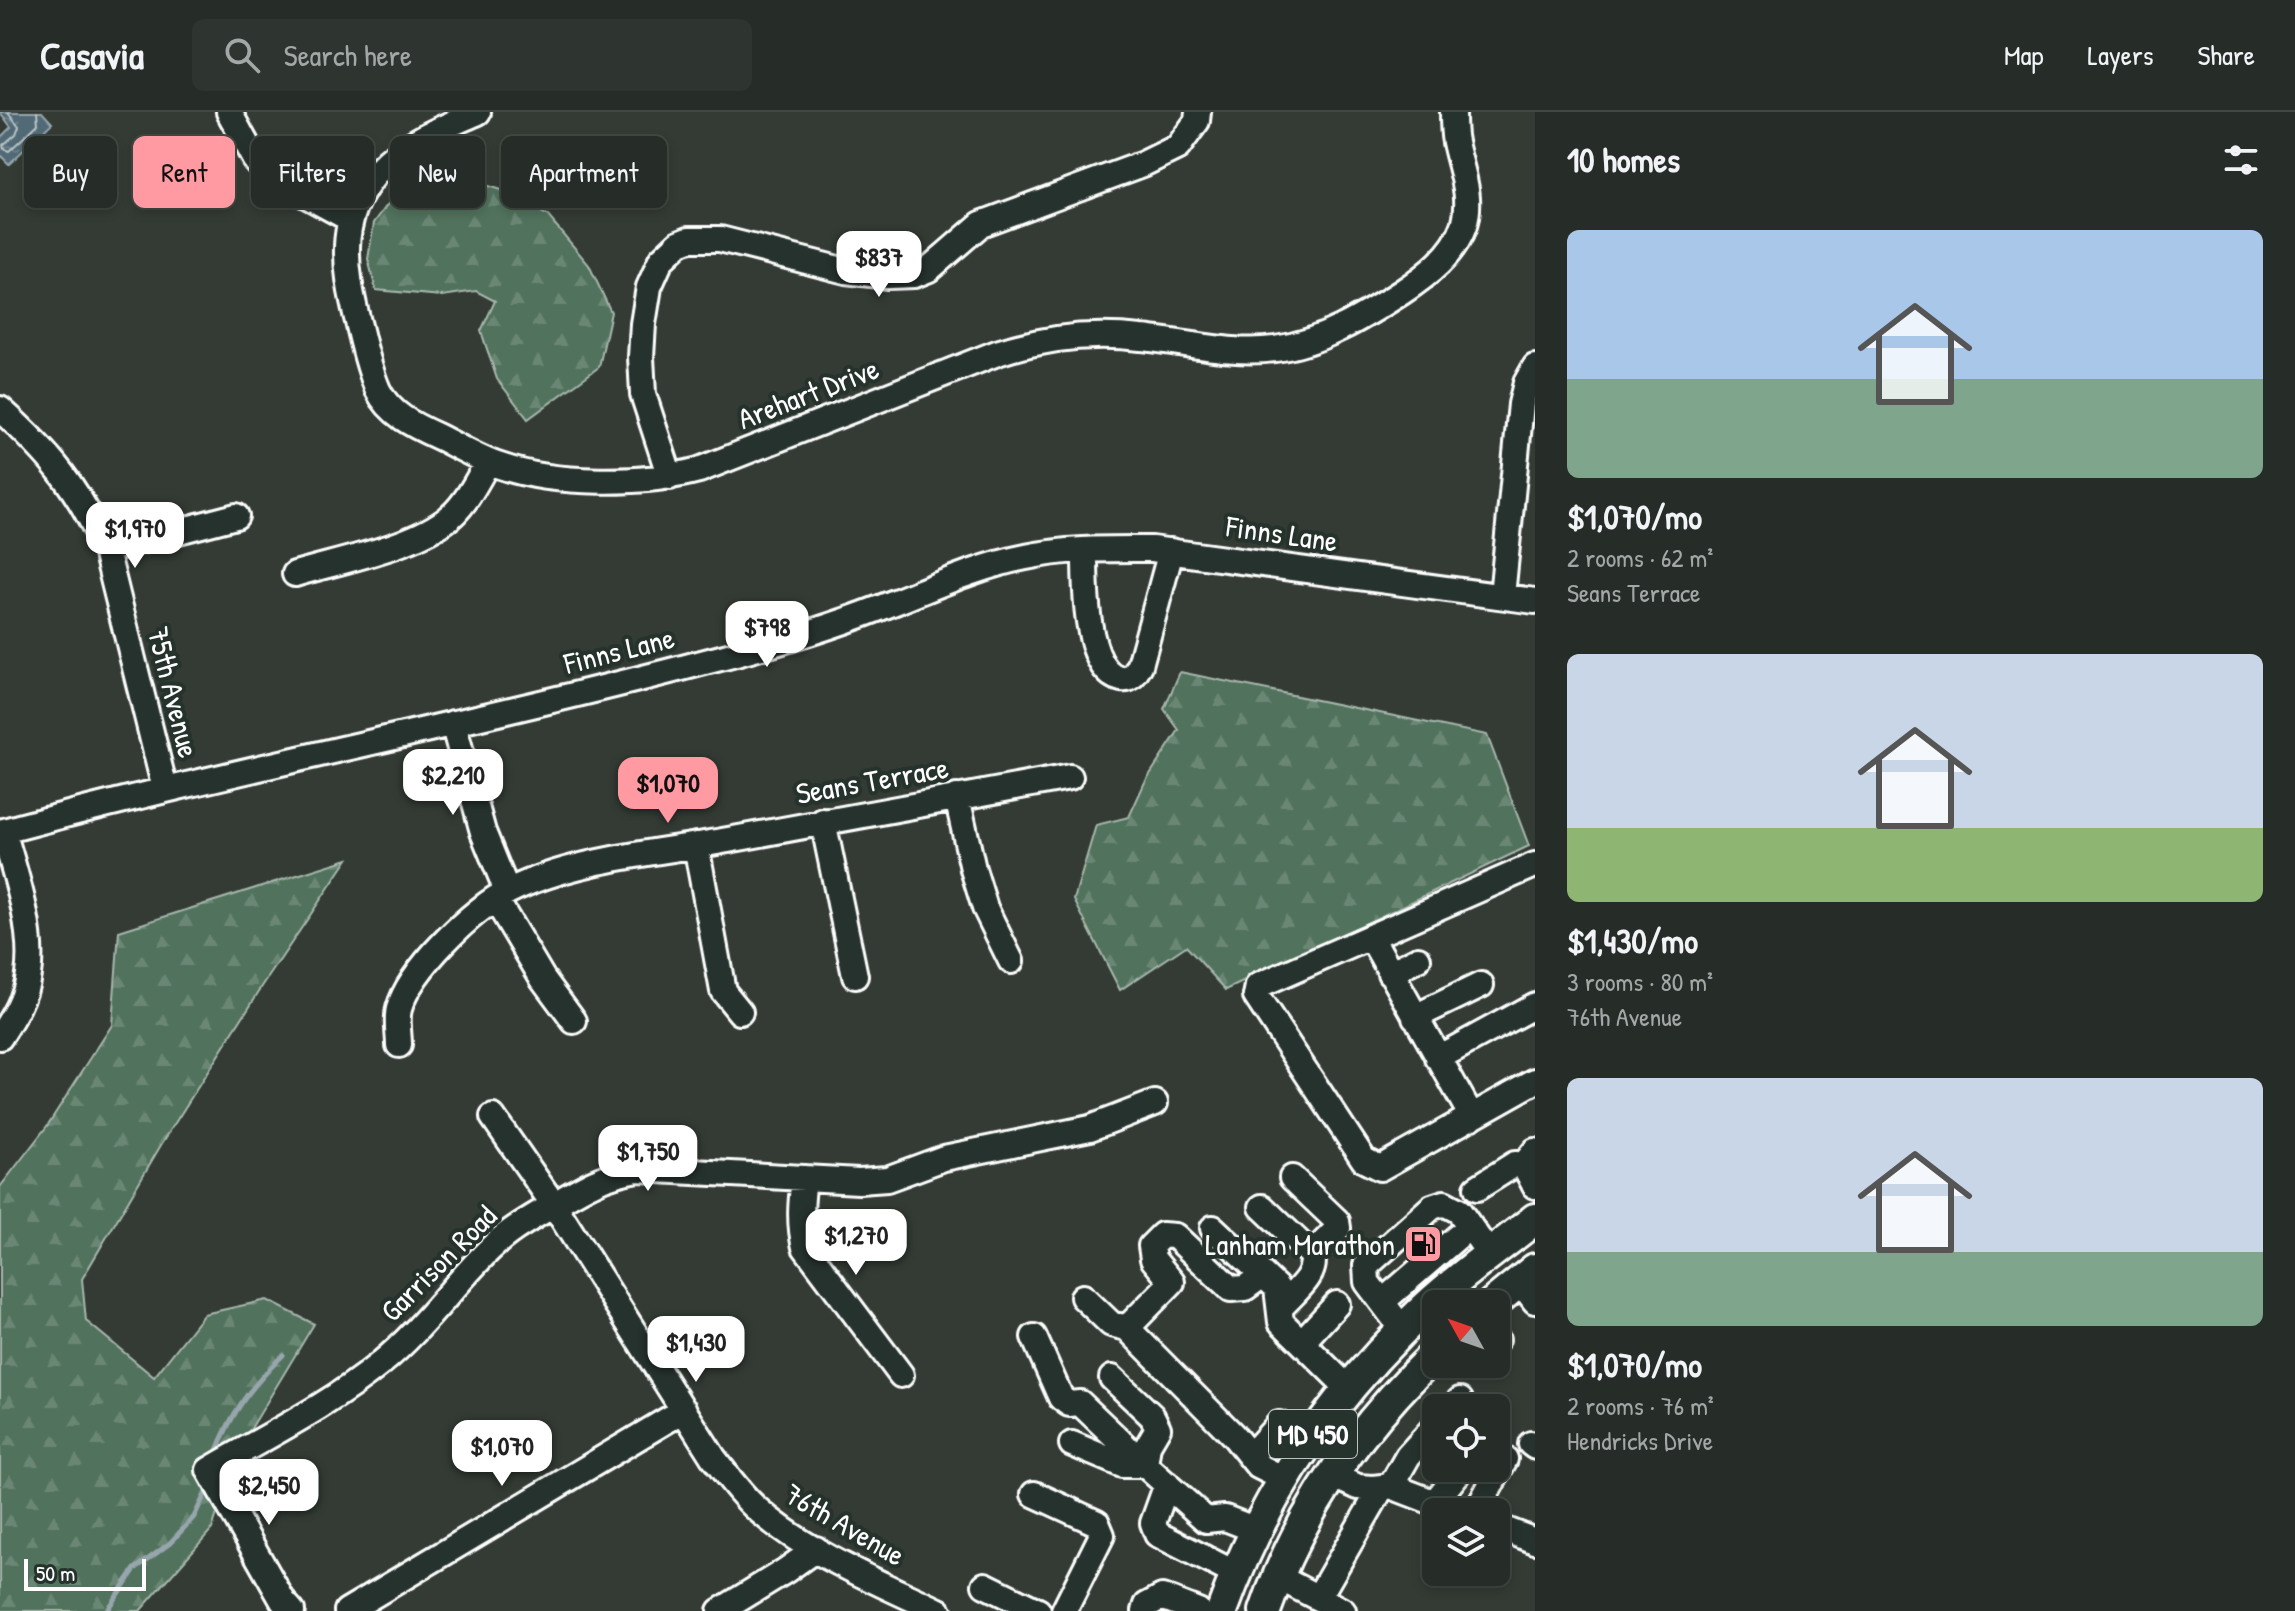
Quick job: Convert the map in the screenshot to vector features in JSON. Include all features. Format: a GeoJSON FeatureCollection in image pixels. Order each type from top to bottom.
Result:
{"type":"FeatureCollection","features":[{"type":"Feature","properties":{"kind":"main road","name":"MD 450"},"geometry":{"type":"LineString","coordinates":[[1462,1290],[1490,1255],[1535,1219]]}},
{"type":"Feature","properties":{"kind":"main road"},"geometry":{"type":"LineString","coordinates":[[1510,1295],[1530,1284]]}},
{"type":"Feature","properties":{"kind":"main road","name":"MD 450"},"geometry":{"type":"LineString","coordinates":[[1222,1611],[1256,1530],[1284,1479],[1322,1421],[1403,1330],[1422,1318]]}},
{"type":"Feature","properties":{"kind":"main road","name":"MD 450"},"geometry":{"type":"LineString","coordinates":[[1265,1611],[1299,1529],[1332,1475],[1383,1409],[1422,1368]]}},
{"type":"Feature","properties":{"kind":"street"},"geometry":{"type":"LineString","coordinates":[[229,112],[255,160],[267,174],[350,219],[356,204],[386,163],[420,139],[478,112]]}},
{"type":"Feature","properties":{"kind":"street"},"geometry":{"type":"LineString","coordinates":[[670,477],[643,394],[641,357],[649,287],[661,260],[679,243],[689,239],[720,239],[836,269],[888,276],[914,275],[929,269],[981,224],[1143,164],[1178,147],[1197,121],[1198,112]]}},
{"type":"Feature","properties":{"kind":"street","name":"Arehart Drive"},"geometry":{"type":"LineString","coordinates":[[350,219],[346,247],[350,291],[371,373],[382,400],[401,417],[488,462],[514,470],[589,480],[670,477],[699,470],[997,353],[1036,341],[1091,335],[1140,337],[1244,350],[1275,349],[1327,335],[1414,284],[1436,266],[1452,247],[1463,227],[1467,204],[1466,178],[1455,141],[1453,112]]}},
{"type":"Feature","properties":{"kind":"street"},"geometry":{"type":"LineString","coordinates":[[1502,596],[1521,404],[1526,383],[1535,367]]}},
{"type":"Feature","properties":{"kind":"street","name":"75th Avenue"},"geometry":{"type":"LineString","coordinates":[[0,409],[61,469],[94,523],[106,550],[165,789]]}},
{"type":"Feature","properties":{"kind":"street"},"geometry":{"type":"LineString","coordinates":[[295,574],[417,537],[447,520],[469,494],[488,462]]}},
{"type":"Feature","properties":{"kind":"street"},"geometry":{"type":"LineString","coordinates":[[106,550],[236,516]]}},
{"type":"Feature","properties":{"kind":"street"},"geometry":{"type":"LineString","coordinates":[[1085,550],[1092,644],[1110,671],[1118,678],[1125,679],[1133,675],[1140,665],[1171,551]]}},
{"type":"Feature","properties":{"kind":"street","name":"Finns Lane"},"geometry":{"type":"LineString","coordinates":[[2,831],[165,789],[694,665],[816,630],[985,567],[1028,556],[1085,550],[1171,551],[1535,601]]}},
{"type":"Feature","properties":{"kind":"street"},"geometry":{"type":"LineString","coordinates":[[453,723],[501,896],[543,979],[574,1021]]}},
{"type":"Feature","properties":{"kind":"street","name":"Seans Terrace"},"geometry":{"type":"LineString","coordinates":[[399,1045],[398,1010],[414,979],[461,926],[501,896],[557,874],[696,845],[1070,777]]}},
{"type":"Feature","properties":{"kind":"street"},"geometry":{"type":"LineString","coordinates":[[957,797],[985,908],[1011,961]]}},
{"type":"Feature","properties":{"kind":"street"},"geometry":{"type":"LineString","coordinates":[[823,821],[855,976]]}},
{"type":"Feature","properties":{"kind":"street"},"geometry":{"type":"LineString","coordinates":[[0,1037],[22,998],[30,956],[14,867],[2,831]]}},
{"type":"Feature","properties":{"kind":"street"},"geometry":{"type":"LineString","coordinates":[[696,845],[723,991],[740,1012]]}},
{"type":"Feature","properties":{"kind":"street"},"geometry":{"type":"LineString","coordinates":[[1535,865],[1258,986],[1256,996],[1364,1160],[1380,1168],[1535,1081]]}},
{"type":"Feature","properties":{"kind":"street"},"geometry":{"type":"LineString","coordinates":[[1371,937],[1472,1117]]}},
{"type":"Feature","properties":{"kind":"street"},"geometry":{"type":"LineString","coordinates":[[1390,973],[1418,959]]}},
{"type":"Feature","properties":{"kind":"street"},"geometry":{"type":"LineString","coordinates":[[1415,1017],[1481,985]]}},
{"type":"Feature","properties":{"kind":"street"},"geometry":{"type":"LineString","coordinates":[[1438,1058],[1535,1005]]}},
{"type":"Feature","properties":{"kind":"street","name":"Garrison Road"},"geometry":{"type":"LineString","coordinates":[[292,1611],[283,1601],[209,1470],[354,1384],[381,1364],[490,1248],[510,1231],[589,1183],[614,1172],[638,1169],[887,1179],[944,1158],[1090,1128],[1155,1103]]}},
{"type":"Feature","properties":{"kind":"street","name":"76th Avenue"},"geometry":{"type":"LineString","coordinates":[[493,1117],[554,1205],[713,1457],[755,1507],[779,1527],[816,1549],[939,1611]]}},
{"type":"Feature","properties":{"kind":"street"},"geometry":{"type":"LineString","coordinates":[[1477,1188],[1515,1164],[1531,1167]]}},
{"type":"Feature","properties":{"kind":"street"},"geometry":{"type":"LineString","coordinates":[[804,1178],[801,1231],[805,1247],[901,1375]]}},
{"type":"Feature","properties":{"kind":"street"},"geometry":{"type":"LineString","coordinates":[[1292,1178],[1337,1221],[1338,1228],[1312,1255]]}},
{"type":"Feature","properties":{"kind":"street"},"geometry":{"type":"LineString","coordinates":[[1403,1330],[1367,1282],[1366,1266],[1432,1207],[1444,1203],[1459,1211],[1490,1255]]}},
{"type":"Feature","properties":{"kind":"street"},"geometry":{"type":"LineString","coordinates":[[1262,1207],[1312,1255],[1313,1271],[1281,1307]]}},
{"type":"Feature","properties":{"kind":"street"},"geometry":{"type":"LineString","coordinates":[[1382,1302],[1470,1226]]}},
{"type":"Feature","properties":{"kind":"street"},"geometry":{"type":"LineString","coordinates":[[1213,1228],[1277,1288],[1281,1322],[1349,1389]]}},
{"type":"Feature","properties":{"kind":"street"},"geometry":{"type":"LineString","coordinates":[[1127,1328],[1172,1282],[1153,1259],[1151,1246],[1162,1235],[1175,1236],[1231,1289],[1245,1288],[1263,1275]]}},
{"type":"Feature","properties":{"kind":"street"},"geometry":{"type":"LineString","coordinates":[[1083,1297],[1111,1324],[1127,1328],[1233,1435],[1258,1466],[1284,1479]]}},
{"type":"Feature","properties":{"kind":"street"},"geometry":{"type":"LineString","coordinates":[[1302,1342],[1337,1304]]}},
{"type":"Feature","properties":{"kind":"street"},"geometry":{"type":"LineString","coordinates":[[1034,1337],[1061,1398],[1069,1404],[1080,1403],[1206,1520],[1225,1518],[1256,1530]]}},
{"type":"Feature","properties":{"kind":"street"},"geometry":{"type":"LineString","coordinates":[[1112,1378],[1152,1416],[1158,1428],[1148,1445],[1145,1465]]}},
{"type":"Feature","properties":{"kind":"street"},"geometry":{"type":"LineString","coordinates":[[347,1611],[684,1410]]}},
{"type":"Feature","properties":{"kind":"street"},"geometry":{"type":"LineString","coordinates":[[1250,1456],[1279,1424]]}},
{"type":"Feature","properties":{"kind":"street"},"geometry":{"type":"LineString","coordinates":[[1318,1598],[1386,1486],[1422,1440]]}},
{"type":"Feature","properties":{"kind":"street"},"geometry":{"type":"LineString","coordinates":[[1072,1444],[1122,1465],[1145,1465]]}},
{"type":"Feature","properties":{"kind":"street"},"geometry":{"type":"LineString","coordinates":[[1332,1475],[1358,1487],[1386,1486],[1422,1499]]}},
{"type":"Feature","properties":{"kind":"street"},"geometry":{"type":"LineString","coordinates":[[1438,1498],[1451,1482]]}},
{"type":"Feature","properties":{"kind":"street"},"geometry":{"type":"LineString","coordinates":[[1167,1484],[1153,1523],[1157,1534],[1236,1574]]}},
{"type":"Feature","properties":{"kind":"street"},"geometry":{"type":"LineString","coordinates":[[1034,1494],[1097,1523],[1102,1535],[1064,1611]]}},
{"type":"Feature","properties":{"kind":"street"},"geometry":{"type":"LineString","coordinates":[[1510,1531],[1535,1541]]}},
{"type":"Feature","properties":{"kind":"street"},"geometry":{"type":"LineString","coordinates":[[720,1611],[816,1549]]}},
{"type":"Feature","properties":{"kind":"street"},"geometry":{"type":"LineString","coordinates":[[1278,1577],[1343,1611]]}},
{"type":"Feature","properties":{"kind":"street"},"geometry":{"type":"LineString","coordinates":[[985,1585],[1038,1611]]}},
{"type":"Feature","properties":{"kind":"street"},"geometry":{"type":"LineString","coordinates":[[1145,1611],[1147,1605],[1162,1597],[1198,1611]]}},
{"type":"Feature","properties":{"kind":"green space"},"geometry":{"type":"Polygon","coordinates":[[[485,185],[501,190],[501,208],[534,208],[548,216],[589,265],[611,312],[599,367],[528,419],[497,379],[481,331],[495,301],[476,291],[442,296],[376,290],[368,259],[374,223],[390,201],[390,208],[485,208],[485,185]]]}},
{"type":"Feature","properties":{"kind":"green space"},"geometry":{"type":"Polygon","coordinates":[[[1180,672],[1487,735],[1529,846],[1226,990],[1186,946],[1120,990],[1074,900],[1096,825],[1129,817],[1145,782],[1179,730],[1164,709],[1180,672]]]}},
{"type":"Feature","properties":{"kind":"green space"},"geometry":{"type":"Polygon","coordinates":[[[348,859],[161,1145],[82,1279],[86,1321],[154,1377],[204,1314],[267,1300],[314,1324],[238,1450],[212,1529],[140,1611],[0,1611],[0,1187],[47,1126],[112,1025],[119,931],[348,859]]]}},
{"type":"Feature","properties":{"kind":"water"},"geometry":{"type":"Polygon","coordinates":[[[0,112],[42,112],[52,123],[38,136],[24,136],[24,150],[9,164],[0,155],[0,138],[11,127],[0,112]]]}},
{"type":"Feature","properties":{"kind":"waterway"},"geometry":{"type":"LineString","coordinates":[[215,1455],[243,1401],[283,1355]]}},
{"type":"Feature","properties":{"kind":"waterway"},"geometry":{"type":"LineString","coordinates":[[106,1611],[135,1569],[170,1543],[194,1517],[207,1490]]}},
{"type":"Feature","properties":{"kind":"place","name":"Lanham Marathon"},"geometry":{"type":"Point","coordinates":[1423,1244]}}]}
